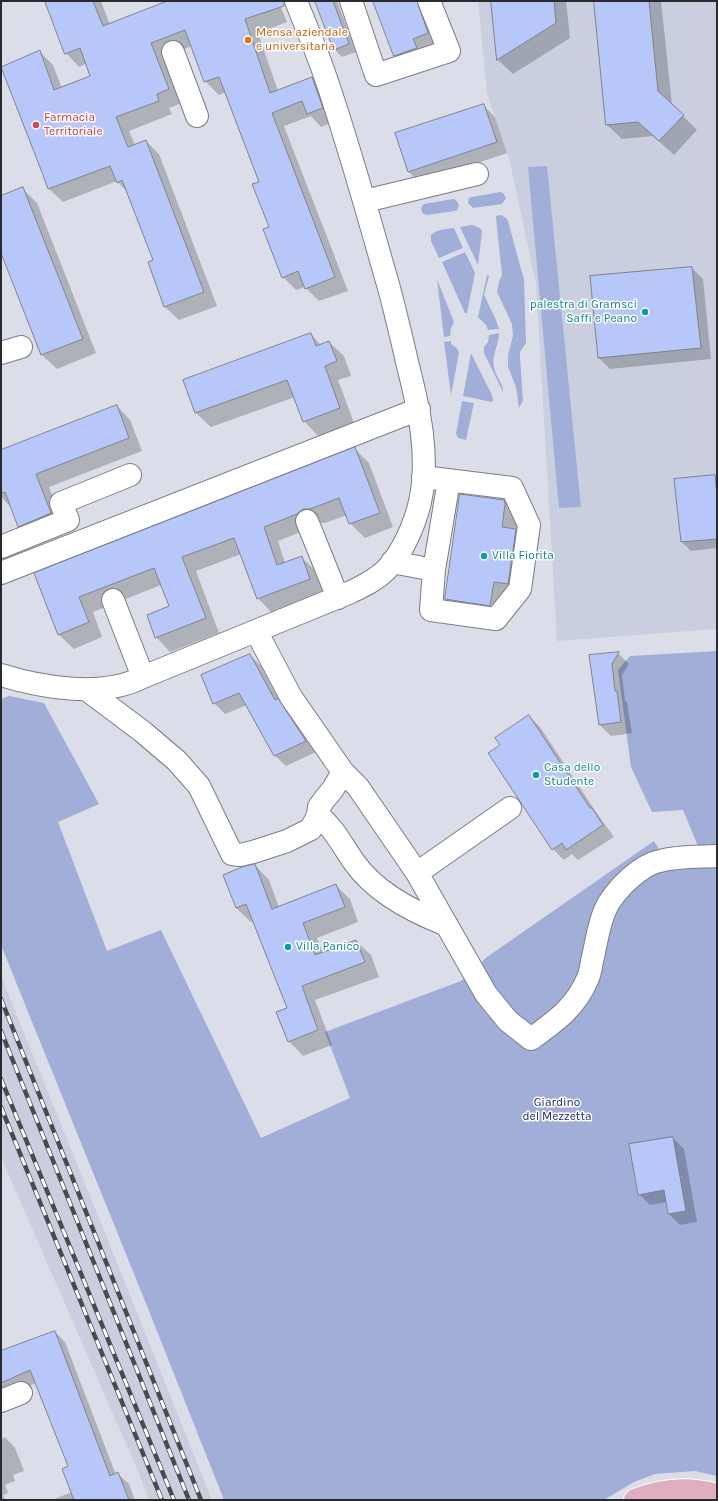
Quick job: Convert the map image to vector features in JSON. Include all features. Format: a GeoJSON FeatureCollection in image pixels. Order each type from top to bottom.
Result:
{"type":"FeatureCollection","features":[{"type":"Feature","properties":{"kind":"main road"},"geometry":{"type":"LineString","coordinates":[[635,1500],[660,1492],[666,1495],[704,1492],[717,1495]]}},
{"type":"Feature","properties":{"kind":"lane"},"geometry":{"type":"LineString","coordinates":[[1,675],[51,687],[87,690],[132,683],[143,677],[338,598],[365,585],[377,578],[392,562],[402,547],[415,519],[420,502],[424,456],[419,409],[397,319],[364,201],[323,69],[296,1]]}},
{"type":"Feature","properties":{"kind":"lane"},"geometry":{"type":"LineString","coordinates":[[351,1],[376,75],[449,52],[429,1]]}},
{"type":"Feature","properties":{"kind":"lane"},"geometry":{"type":"LineString","coordinates":[[173,52],[197,116]]}},
{"type":"Feature","properties":{"kind":"lane"},"geometry":{"type":"LineString","coordinates":[[364,201],[477,174]]}},
{"type":"Feature","properties":{"kind":"lane"},"geometry":{"type":"LineString","coordinates":[[1,573],[419,409]]}},
{"type":"Feature","properties":{"kind":"lane"},"geometry":{"type":"LineString","coordinates":[[1,547],[68,520],[60,503],[130,475]]}},
{"type":"Feature","properties":{"kind":"lane"},"geometry":{"type":"LineString","coordinates":[[423,477],[449,480],[512,488],[529,525],[520,589],[496,619],[431,610],[434,570],[449,480]]}},
{"type":"Feature","properties":{"kind":"lane"},"geometry":{"type":"LineString","coordinates":[[307,521],[338,598]]}},
{"type":"Feature","properties":{"kind":"lane"},"geometry":{"type":"LineString","coordinates":[[392,562],[434,570]]}},
{"type":"Feature","properties":{"kind":"lane"},"geometry":{"type":"LineString","coordinates":[[113,600],[143,677]]}},
{"type":"Feature","properties":{"kind":"lane"},"geometry":{"type":"LineString","coordinates":[[256,631],[291,697],[343,772],[358,787],[417,873],[486,994],[508,1021],[531,1039],[556,1022],[573,1005],[588,977],[599,924],[605,908],[618,889],[632,876],[649,865],[659,861],[673,858],[717,856]]}},
{"type":"Feature","properties":{"kind":"lane"},"geometry":{"type":"LineString","coordinates":[[87,690],[131,722],[177,761],[200,786],[232,854],[240,855],[287,842],[311,829],[318,815],[319,807],[333,789],[343,772]]}},
{"type":"Feature","properties":{"kind":"lane"},"geometry":{"type":"LineString","coordinates":[[417,873],[510,808]]}},
{"type":"Feature","properties":{"kind":"lane"},"geometry":{"type":"LineString","coordinates":[[318,815],[328,823],[354,863],[372,883],[392,898],[432,920],[447,925]]}},
{"type":"Feature","properties":{"kind":"shaded area"},"geometry":{"type":"Polygon","coordinates":[[[478,1],[717,1],[717,629],[557,641],[536,283],[509,158],[487,93],[478,1]]]}},
{"type":"Feature","properties":{"kind":"shaded area"},"geometry":{"type":"Polygon","coordinates":[[[1,976],[212,1500],[149,1500],[137,1469],[1,1157],[1,976]]]}},
{"type":"Feature","properties":{"kind":"green space"},"geometry":{"type":"Polygon","coordinates":[[[547,166],[581,507],[559,508],[528,167],[547,166]]]}},
{"type":"Feature","properties":{"kind":"green space"},"geometry":{"type":"Polygon","coordinates":[[[500,192],[503,193],[506,198],[502,204],[473,208],[468,203],[469,198],[500,192]]]}},
{"type":"Feature","properties":{"kind":"green space"},"geometry":{"type":"Polygon","coordinates":[[[453,199],[456,200],[459,205],[455,211],[427,215],[422,213],[421,208],[424,204],[453,199]]]}},
{"type":"Feature","properties":{"kind":"green space"},"geometry":{"type":"Polygon","coordinates":[[[501,215],[508,221],[524,280],[526,343],[520,352],[523,400],[519,408],[516,387],[508,367],[508,355],[513,336],[512,324],[497,292],[502,275],[496,216],[501,215]]]}},
{"type":"Feature","properties":{"kind":"green space"},"geometry":{"type":"Polygon","coordinates":[[[472,225],[480,228],[482,231],[478,265],[460,227],[472,225]]]}},
{"type":"Feature","properties":{"kind":"green space"},"geometry":{"type":"Polygon","coordinates":[[[454,228],[463,248],[439,258],[431,241],[431,235],[439,230],[454,228]]]}},
{"type":"Feature","properties":{"kind":"green space"},"geometry":{"type":"Polygon","coordinates":[[[465,252],[475,273],[467,313],[465,313],[442,262],[465,252]]]}},
{"type":"Feature","properties":{"kind":"green space"},"geometry":{"type":"Polygon","coordinates":[[[487,275],[489,276],[484,295],[499,329],[488,330],[486,325],[478,317],[487,275]]]}},
{"type":"Feature","properties":{"kind":"green space"},"geometry":{"type":"Polygon","coordinates":[[[437,279],[454,322],[451,328],[450,336],[444,337],[437,279]]]}},
{"type":"Feature","properties":{"kind":"green space"},"geometry":{"type":"Polygon","coordinates":[[[499,333],[493,363],[503,392],[484,353],[484,347],[488,342],[489,335],[499,333]]]}},
{"type":"Feature","properties":{"kind":"green space"},"geometry":{"type":"Polygon","coordinates":[[[451,341],[451,344],[457,348],[459,353],[451,395],[444,342],[451,341]]]}},
{"type":"Feature","properties":{"kind":"green space"},"geometry":{"type":"Polygon","coordinates":[[[471,353],[492,395],[492,402],[463,396],[471,353]]]}},
{"type":"Feature","properties":{"kind":"green space"},"geometry":{"type":"Polygon","coordinates":[[[462,401],[474,403],[466,440],[458,438],[456,434],[462,401]]]}},
{"type":"Feature","properties":{"kind":"green space"},"geometry":{"type":"Polygon","coordinates":[[[717,651],[717,845],[698,846],[683,810],[652,812],[631,767],[618,670],[630,656],[717,651]]]}},
{"type":"Feature","properties":{"kind":"green space","name":"Giardino del Mezzetta"},"geometry":{"type":"Polygon","coordinates":[[[9,696],[44,703],[99,804],[58,822],[107,951],[161,930],[261,1138],[350,1098],[325,1032],[461,981],[487,957],[654,841],[669,866],[717,862],[717,1476],[695,1471],[655,1474],[634,1482],[604,1500],[224,1500],[1,945],[1,699],[9,696]]]}},
{"type":"Feature","properties":{"kind":"building"},"geometry":{"type":"Polygon","coordinates":[[[45,1],[93,1],[103,26],[167,1],[284,1],[284,6],[245,19],[270,93],[312,77],[323,108],[307,114],[302,101],[272,113],[335,277],[305,289],[298,271],[282,278],[263,229],[269,227],[252,184],[259,182],[219,77],[204,82],[185,30],[151,43],[169,89],[157,94],[159,101],[116,117],[128,147],[146,140],[204,292],[164,307],[148,262],[153,260],[122,180],[117,183],[110,166],[48,189],[1,67],[40,50],[54,90],[90,76],[80,48],[65,54],[45,1]]]}},
{"type":"Feature","properties":{"kind":"building"},"geometry":{"type":"Polygon","coordinates":[[[315,1],[333,1],[349,44],[334,50],[315,1]]]}},
{"type":"Feature","properties":{"kind":"building"},"geometry":{"type":"Polygon","coordinates":[[[373,1],[417,1],[428,33],[413,39],[417,48],[394,56],[373,1]]]}},
{"type":"Feature","properties":{"kind":"building"},"geometry":{"type":"Polygon","coordinates":[[[491,1],[554,1],[556,23],[497,60],[491,1]]]}},
{"type":"Feature","properties":{"kind":"building"},"geometry":{"type":"Polygon","coordinates":[[[594,1],[649,1],[658,91],[684,115],[659,141],[638,122],[606,125],[594,1]]]}},
{"type":"Feature","properties":{"kind":"building"},"geometry":{"type":"Polygon","coordinates":[[[484,104],[497,142],[408,172],[395,133],[484,104]]]}},
{"type":"Feature","properties":{"kind":"building"},"geometry":{"type":"Polygon","coordinates":[[[23,187],[83,339],[41,355],[1,253],[1,196],[23,187]]]}},
{"type":"Feature","properties":{"kind":"building","name":"palestra di Gramsci Saffi e Peano"},"geometry":{"type":"Polygon","coordinates":[[[692,267],[701,348],[598,358],[590,276],[692,267]]]}},
{"type":"Feature","properties":{"kind":"building"},"geometry":{"type":"Polygon","coordinates":[[[311,333],[316,346],[329,341],[337,361],[325,366],[340,408],[303,422],[287,380],[195,413],[183,380],[311,333]]]}},
{"type":"Feature","properties":{"kind":"building"},"geometry":{"type":"Polygon","coordinates":[[[117,405],[129,438],[36,474],[51,513],[18,527],[5,492],[1,493],[1,450],[117,405]]]}},
{"type":"Feature","properties":{"kind":"building"},"geometry":{"type":"Polygon","coordinates":[[[355,447],[380,513],[349,524],[339,498],[310,509],[303,509],[297,514],[264,527],[277,565],[302,556],[310,579],[257,599],[234,538],[182,557],[206,618],[155,638],[147,615],[169,606],[154,568],[79,597],[89,622],[58,635],[34,573],[355,447]]]}},
{"type":"Feature","properties":{"kind":"building"},"geometry":{"type":"Polygon","coordinates":[[[715,475],[717,495],[717,539],[681,542],[674,479],[715,475]]]}},
{"type":"Feature","properties":{"kind":"building","name":"Villa Fiorita"},"geometry":{"type":"Polygon","coordinates":[[[460,494],[504,500],[505,504],[502,527],[516,529],[508,584],[494,582],[490,606],[445,599],[460,494]]]}},
{"type":"Feature","properties":{"kind":"building"},"geometry":{"type":"Polygon","coordinates":[[[619,652],[612,664],[621,722],[599,725],[589,655],[619,652]]]}},
{"type":"Feature","properties":{"kind":"building"},"geometry":{"type":"Polygon","coordinates":[[[250,654],[275,700],[278,698],[306,741],[274,756],[239,693],[213,704],[201,675],[250,654]]]}},
{"type":"Feature","properties":{"kind":"building","name":"Casa dello Studente"},"geometry":{"type":"Polygon","coordinates":[[[529,715],[590,808],[592,808],[603,825],[566,850],[562,843],[552,850],[488,753],[500,745],[495,738],[529,715]]]}},
{"type":"Feature","properties":{"kind":"building","name":"Villa Panico"},"geometry":{"type":"Polygon","coordinates":[[[255,864],[272,909],[336,884],[345,907],[303,923],[315,955],[356,940],[365,962],[302,986],[318,1030],[288,1042],[276,1012],[287,1008],[246,904],[236,908],[223,875],[242,867],[255,864]]]}},
{"type":"Feature","properties":{"kind":"building"},"geometry":{"type":"Polygon","coordinates":[[[673,1137],[686,1211],[668,1214],[664,1190],[638,1195],[629,1144],[673,1137]]]}},
{"type":"Feature","properties":{"kind":"building"},"geometry":{"type":"Polygon","coordinates":[[[55,1331],[110,1476],[118,1472],[129,1500],[74,1500],[62,1469],[68,1466],[30,1370],[1,1383],[1,1351],[55,1331]]]}},
{"type":"Feature","properties":{"kind":"railway"},"geometry":{"type":"LineString","coordinates":[[1,999],[201,1500]]}},
{"type":"Feature","properties":{"kind":"railway"},"geometry":{"type":"LineString","coordinates":[[1,1031],[189,1500]]}},
{"type":"Feature","properties":{"kind":"railway"},"geometry":{"type":"LineString","coordinates":[[1,1079],[174,1500]]}},
{"type":"Feature","properties":{"kind":"railway"},"geometry":{"type":"LineString","coordinates":[[1,1107],[162,1500]]}},
{"type":"Feature","properties":{"kind":"place","name":"Mensa aziendale e universitaria"},"geometry":{"type":"Point","coordinates":[248,40]}},
{"type":"Feature","properties":{"kind":"place","name":"Farmacia Territoriale"},"geometry":{"type":"Point","coordinates":[36,125]}},
{"type":"Feature","properties":{"kind":"place","name":"palestra di Gramsci Saffi e Peano"},"geometry":{"type":"Point","coordinates":[645,312]}},
{"type":"Feature","properties":{"kind":"place","name":"Villa Fiorita"},"geometry":{"type":"Point","coordinates":[484,556]}},
{"type":"Feature","properties":{"kind":"place","name":"Casa dello Studente"},"geometry":{"type":"Point","coordinates":[536,775]}},
{"type":"Feature","properties":{"kind":"place","name":"Villa Panico"},"geometry":{"type":"Point","coordinates":[288,947]}}]}
